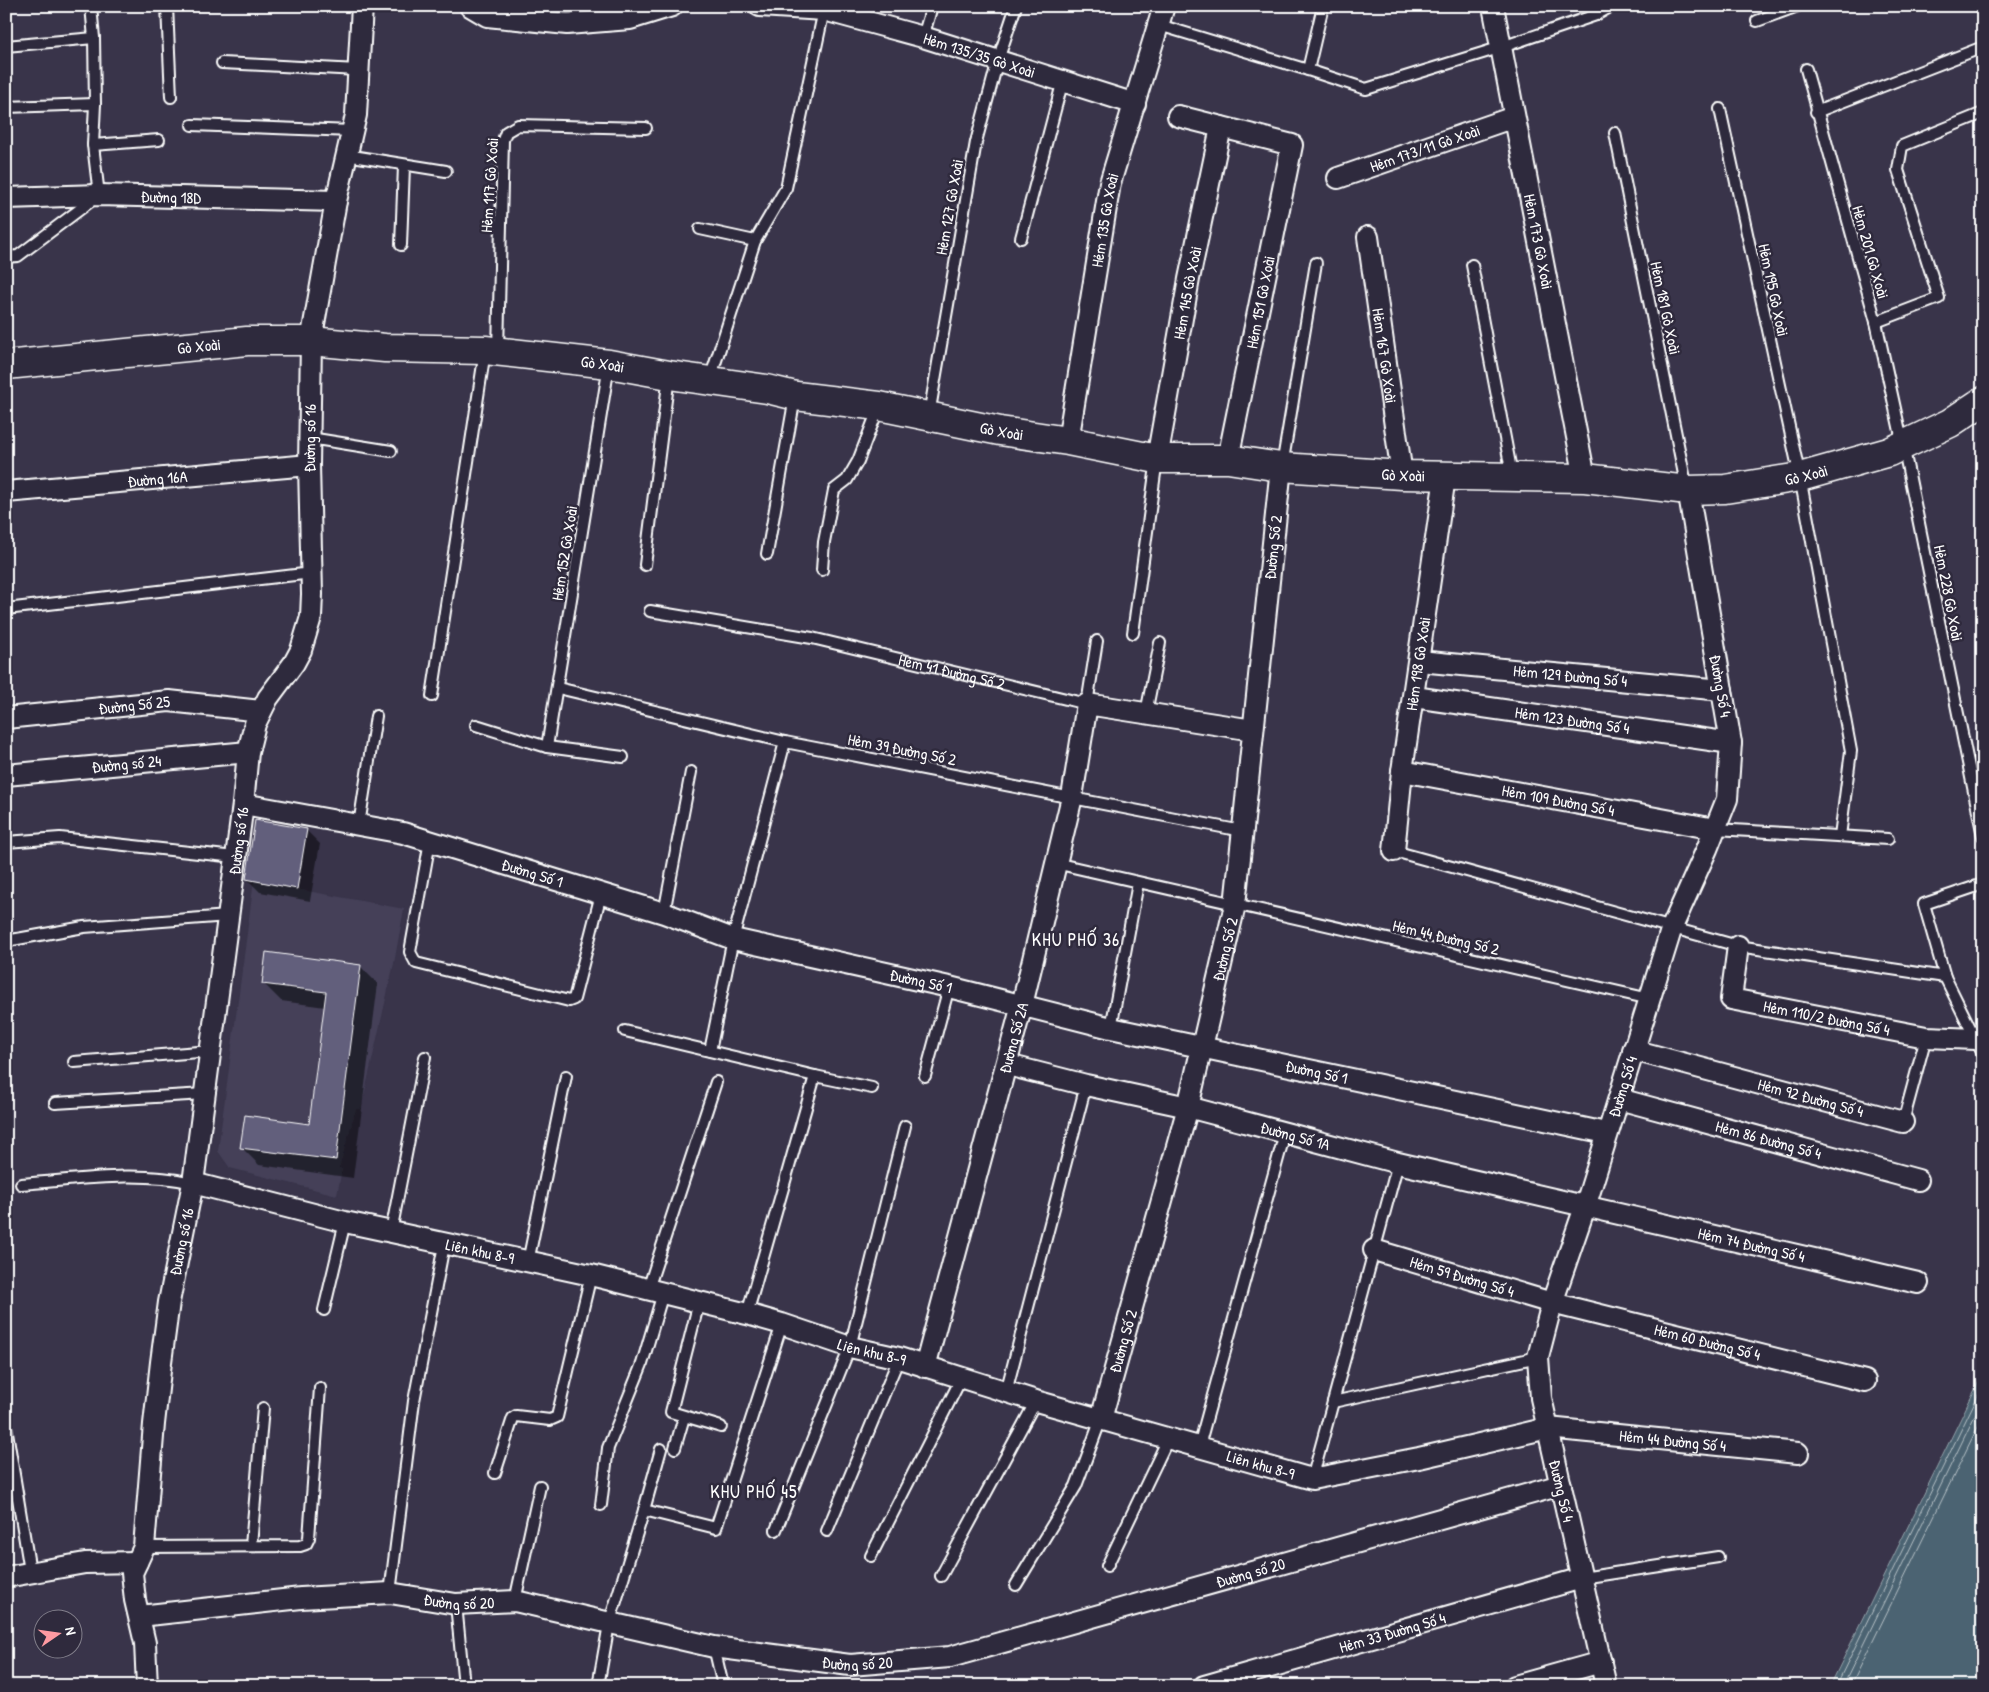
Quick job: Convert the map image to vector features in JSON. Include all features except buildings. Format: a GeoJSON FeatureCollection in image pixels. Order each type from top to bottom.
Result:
{"type":"FeatureCollection","features":[{"type":"Feature","properties":{"kind":"street","name":"Đường số 16"},"geometry":{"type":"LineString","coordinates":[[147,1686],[146,1643],[132,1574],[141,1555],[161,1362],[172,1285],[193,1183],[243,804],[248,752],[255,724],[268,698],[294,663],[306,637],[311,617],[312,573],[309,465],[312,341],[336,201],[356,115],[362,6]]}},
{"type":"Feature","properties":{"kind":"street"},"geometry":{"type":"LineString","coordinates":[[470,6],[487,16],[567,24],[630,19],[672,6]]}},
{"type":"Feature","properties":{"kind":"street","name":"Hẻm 135/35 Gò Xoài"},"geometry":{"type":"LineString","coordinates":[[760,6],[824,8],[1063,80],[1135,104]]}},
{"type":"Feature","properties":{"kind":"street","name":"Hẻm 135 Gò Xoài"},"geometry":{"type":"LineString","coordinates":[[1068,441],[1110,183],[1164,6]]}},
{"type":"Feature","properties":{"kind":"street","name":"Hẻm 173 Gò Xoài"},"geometry":{"type":"LineString","coordinates":[[1493,6],[1585,478]]}},
{"type":"Feature","properties":{"kind":"street"},"geometry":{"type":"LineString","coordinates":[[1178,116],[1221,127]]}},
{"type":"Feature","properties":{"kind":"street","name":"Hẻm 173/11 Gò Xoài"},"geometry":{"type":"LineString","coordinates":[[1338,178],[1514,117]]}},
{"type":"Feature","properties":{"kind":"street","name":"Hẻm 151 Gò Xoài"},"geometry":{"type":"LineString","coordinates":[[1221,127],[1292,145],[1228,459]]}},
{"type":"Feature","properties":{"kind":"street","name":"Hẻm 145 Gò Xoài"},"geometry":{"type":"LineString","coordinates":[[1157,458],[1189,278],[1221,127]]}},
{"type":"Feature","properties":{"kind":"street","name":"Đường 18D"},"geometry":{"type":"LineString","coordinates":[[6,198],[99,194],[336,201]]}},
{"type":"Feature","properties":{"kind":"street","name":"Hẻm 167 Gò Xoài"},"geometry":{"type":"LineString","coordinates":[[1368,237],[1402,475]]}},
{"type":"Feature","properties":{"kind":"street","name":"Gò Xoài"},"geometry":{"type":"LineString","coordinates":[[6,365],[211,343],[247,341],[312,341],[385,348],[492,351],[609,364],[767,389],[796,396],[879,406],[1000,431],[1068,441],[1157,458],[1228,459],[1281,467],[1402,475],[1585,478],[1688,490],[1725,489],[1800,478],[1889,452],[1950,423],[1983,401]]}},
{"type":"Feature","properties":{"kind":"street","name":"Đường 16A"},"geometry":{"type":"LineString","coordinates":[[6,492],[309,465]]}},
{"type":"Feature","properties":{"kind":"street","name":"Đường Số 2"},"geometry":{"type":"LineString","coordinates":[[1101,1420],[1188,1107],[1235,905],[1281,467]]}},
{"type":"Feature","properties":{"kind":"street","name":"Hẻm 198 Gò Xoài"},"geometry":{"type":"LineString","coordinates":[[1394,852],[1402,771],[1445,477]]}},
{"type":"Feature","properties":{"kind":"street","name":"Đường Số 4"},"geometry":{"type":"LineString","coordinates":[[1606,1686],[1541,1398],[1538,1357],[1552,1303],[1585,1208],[1606,1133],[1619,1099],[1672,927],[1727,799],[1731,743],[1688,490]]}},
{"type":"Feature","properties":{"kind":"street","name":"Hẻm 129 Đường Số 4"},"geometry":{"type":"LineString","coordinates":[[1419,661],[1722,690]]}},
{"type":"Feature","properties":{"kind":"street","name":"Hẻm 123 Đường Số 4"},"geometry":{"type":"LineString","coordinates":[[1414,697],[1731,743]]}},
{"type":"Feature","properties":{"kind":"street","name":"Đường Số 25"},"geometry":{"type":"LineString","coordinates":[[6,718],[169,701],[262,711]]}},
{"type":"Feature","properties":{"kind":"street","name":"Hẻm 41 Đường Số 2"},"geometry":{"type":"LineString","coordinates":[[1087,704],[1253,730]]}},
{"type":"Feature","properties":{"kind":"street","name":"Đường Số 2A"},"geometry":{"type":"LineString","coordinates":[[926,1367],[1008,1065],[1072,797],[1087,704]]}},
{"type":"Feature","properties":{"kind":"street","name":"Đường số 24"},"geometry":{"type":"LineString","coordinates":[[6,775],[248,752]]}},
{"type":"Feature","properties":{"kind":"street","name":"Hẻm 109 Đường Số 4"},"geometry":{"type":"LineString","coordinates":[[1402,771],[1715,829]]}},
{"type":"Feature","properties":{"kind":"street","name":"Đường Số 1"},"geometry":{"type":"LineString","coordinates":[[243,804],[403,833],[664,913],[733,939],[949,987],[1111,1028],[1606,1133]]}},
{"type":"Feature","properties":{"kind":"street","name":"Hẻm 110/2 Đường Số 4"},"geometry":{"type":"LineString","coordinates":[[1738,946],[1731,999],[1980,1046]]}},
{"type":"Feature","properties":{"kind":"street","name":"Hẻm 92 Đường Số 4"},"geometry":{"type":"LineString","coordinates":[[1633,1050],[1903,1122]]}},
{"type":"Feature","properties":{"kind":"street","name":"Đường Số 1A"},"geometry":{"type":"LineString","coordinates":[[1008,1065],[1086,1085],[1188,1107],[1398,1164],[1585,1208]]}},
{"type":"Feature","properties":{"kind":"street","name":"Hẻm 86 Đường Số 4"},"geometry":{"type":"LineString","coordinates":[[1619,1099],[1918,1180]]}},
{"type":"Feature","properties":{"kind":"street","name":"Liên khu 8-9"},"geometry":{"type":"LineString","coordinates":[[193,1183],[345,1222],[591,1275],[747,1314],[850,1347],[899,1358],[1036,1401],[1312,1479],[1419,1458],[1548,1428]]}},
{"type":"Feature","properties":{"kind":"street","name":"Hẻm 74 Đường Số 4"},"geometry":{"type":"LineString","coordinates":[[1585,1208],[1918,1283]]}},
{"type":"Feature","properties":{"kind":"street","name":"Hẻm 59 Đường Số 4"},"geometry":{"type":"LineString","coordinates":[[1374,1250],[1552,1303]]}},
{"type":"Feature","properties":{"kind":"street","name":"Hẻm 60 Đường Số 4"},"geometry":{"type":"LineString","coordinates":[[1552,1303],[1865,1381]]}},
{"type":"Feature","properties":{"kind":"street","name":"Hẻm 44 Đường Số 4"},"geometry":{"type":"LineString","coordinates":[[1548,1428],[1798,1453]]}},
{"type":"Feature","properties":{"kind":"street","name":"Đường số 20"},"geometry":{"type":"LineString","coordinates":[[140,1616],[301,1598],[390,1593],[456,1604],[515,1601],[714,1647],[850,1665],[950,1657],[1561,1485]]}},
{"type":"Feature","properties":{"kind":"street"},"geometry":{"type":"LineString","coordinates":[[6,1577],[141,1555]]}},
{"type":"Feature","properties":{"kind":"street","name":"Hẻm 33 Đường Số 4"},"geometry":{"type":"LineString","coordinates":[[1212,1685],[1582,1578]]}},
{"type":"Feature","properties":{"kind":"street"},"geometry":{"type":"LineString","coordinates":[[1515,1686],[1601,1662]]}},
{"type":"Feature","properties":{"kind":"lane"},"geometry":{"type":"LineString","coordinates":[[6,257],[18,256],[99,194],[93,145],[95,104],[94,38],[91,6]]}},
{"type":"Feature","properties":{"kind":"lane"},"geometry":{"type":"LineString","coordinates":[[167,6],[170,97]]}},
{"type":"Feature","properties":{"kind":"lane"},"geometry":{"type":"LineString","coordinates":[[922,37],[932,6]]}},
{"type":"Feature","properties":{"kind":"lane","name":"Hẻm 127 Gò Xoài"},"geometry":{"type":"LineString","coordinates":[[928,416],[976,142],[998,60],[1016,6]]}},
{"type":"Feature","properties":{"kind":"lane"},"geometry":{"type":"LineString","coordinates":[[1308,70],[1323,6]]}},
{"type":"Feature","properties":{"kind":"lane"},"geometry":{"type":"LineString","coordinates":[[1159,25],[1366,89],[1502,48],[1612,6]]}},
{"type":"Feature","properties":{"kind":"lane"},"geometry":{"type":"LineString","coordinates":[[1757,21],[1798,6]]}},
{"type":"Feature","properties":{"kind":"lane"},"geometry":{"type":"LineString","coordinates":[[709,380],[756,241],[786,188],[824,8]]}},
{"type":"Feature","properties":{"kind":"lane"},"geometry":{"type":"LineString","coordinates":[[6,46],[94,38]]}},
{"type":"Feature","properties":{"kind":"lane"},"geometry":{"type":"LineString","coordinates":[[1816,112],[1983,47]]}},
{"type":"Feature","properties":{"kind":"lane"},"geometry":{"type":"LineString","coordinates":[[222,63],[358,70]]}},
{"type":"Feature","properties":{"kind":"lane","name":"Hẻm 201 Gò Xoài"},"geometry":{"type":"LineString","coordinates":[[1806,69],[1816,112],[1876,322],[1904,445]]}},
{"type":"Feature","properties":{"kind":"lane"},"geometry":{"type":"LineString","coordinates":[[1021,238],[1063,80]]}},
{"type":"Feature","properties":{"kind":"lane"},"geometry":{"type":"LineString","coordinates":[[6,107],[95,104]]}},
{"type":"Feature","properties":{"kind":"lane","name":"Hẻm 195 Gò Xoài"},"geometry":{"type":"LineString","coordinates":[[1720,109],[1800,478],[1851,751],[1840,836]]}},
{"type":"Feature","properties":{"kind":"lane"},"geometry":{"type":"LineString","coordinates":[[1876,322],[1939,298],[1898,170],[1902,146],[1983,113]]}},
{"type":"Feature","properties":{"kind":"lane"},"geometry":{"type":"LineString","coordinates":[[192,125],[352,131]]}},
{"type":"Feature","properties":{"kind":"lane","name":"Hẻm 117 Gò Xoài"},"geometry":{"type":"LineString","coordinates":[[492,351],[503,140],[506,132],[518,125],[646,128]]}},
{"type":"Feature","properties":{"kind":"lane","name":"Hẻm 181 Gò Xoài"},"geometry":{"type":"LineString","coordinates":[[1615,132],[1688,490]]}},
{"type":"Feature","properties":{"kind":"lane"},"geometry":{"type":"LineString","coordinates":[[93,145],[159,140]]}},
{"type":"Feature","properties":{"kind":"lane"},"geometry":{"type":"LineString","coordinates":[[346,156],[446,171]]}},
{"type":"Feature","properties":{"kind":"lane"},"geometry":{"type":"LineString","coordinates":[[401,245],[404,166]]}},
{"type":"Feature","properties":{"kind":"lane"},"geometry":{"type":"LineString","coordinates":[[700,228],[756,241]]}},
{"type":"Feature","properties":{"kind":"lane"},"geometry":{"type":"LineString","coordinates":[[1281,467],[1316,263]]}},
{"type":"Feature","properties":{"kind":"lane"},"geometry":{"type":"LineString","coordinates":[[1472,265],[1512,476]]}},
{"type":"Feature","properties":{"kind":"lane"},"geometry":{"type":"LineString","coordinates":[[432,696],[492,351]]}},
{"type":"Feature","properties":{"kind":"lane","name":"Hẻm 152 Gò Xoài"},"geometry":{"type":"LineString","coordinates":[[547,747],[609,364]]}},
{"type":"Feature","properties":{"kind":"lane"},"geometry":{"type":"LineString","coordinates":[[645,565],[669,375]]}},
{"type":"Feature","properties":{"kind":"lane"},"geometry":{"type":"LineString","coordinates":[[767,554],[796,396]]}},
{"type":"Feature","properties":{"kind":"lane"},"geometry":{"type":"LineString","coordinates":[[822,570],[824,542],[834,490],[847,480],[858,461],[879,406]]}},
{"type":"Feature","properties":{"kind":"lane"},"geometry":{"type":"LineString","coordinates":[[310,438],[391,451]]}},
{"type":"Feature","properties":{"kind":"lane","name":"Hẻm 228 Gò Xoài"},"geometry":{"type":"LineString","coordinates":[[1904,445],[1983,836]]}},
{"type":"Feature","properties":{"kind":"lane"},"geometry":{"type":"LineString","coordinates":[[1133,633],[1157,458]]}},
{"type":"Feature","properties":{"kind":"lane"},"geometry":{"type":"LineString","coordinates":[[6,609],[312,573]]}},
{"type":"Feature","properties":{"kind":"lane","name":"Hẻm 41 Đường Số 2"},"geometry":{"type":"LineString","coordinates":[[650,611],[812,638],[1087,704]]}},
{"type":"Feature","properties":{"kind":"lane"},"geometry":{"type":"LineString","coordinates":[[1087,704],[1097,641]]}},
{"type":"Feature","properties":{"kind":"lane"},"geometry":{"type":"LineString","coordinates":[[1146,713],[1160,643]]}},
{"type":"Feature","properties":{"kind":"lane","name":"Hẻm 39 Đường Số 2"},"geometry":{"type":"LineString","coordinates":[[558,688],[785,742],[1242,831]]}},
{"type":"Feature","properties":{"kind":"lane"},"geometry":{"type":"LineString","coordinates":[[359,824],[376,716]]}},
{"type":"Feature","properties":{"kind":"lane"},"geometry":{"type":"LineString","coordinates":[[476,725],[547,747],[623,757]]}},
{"type":"Feature","properties":{"kind":"lane"},"geometry":{"type":"LineString","coordinates":[[710,1050],[733,939],[785,742]]}},
{"type":"Feature","properties":{"kind":"lane"},"geometry":{"type":"LineString","coordinates":[[664,913],[691,772]]}},
{"type":"Feature","properties":{"kind":"lane"},"geometry":{"type":"LineString","coordinates":[[1715,829],[1888,839]]}},
{"type":"Feature","properties":{"kind":"lane"},"geometry":{"type":"LineString","coordinates":[[6,842],[60,838],[235,857]]}},
{"type":"Feature","properties":{"kind":"lane"},"geometry":{"type":"LineString","coordinates":[[430,841],[410,952],[416,964],[569,1001],[574,999],[601,894]]}},
{"type":"Feature","properties":{"kind":"lane"},"geometry":{"type":"LineString","coordinates":[[1394,852],[1738,946],[1945,977]]}},
{"type":"Feature","properties":{"kind":"lane","name":"Hẻm 44 Đường Số 2"},"geometry":{"type":"LineString","coordinates":[[1055,863],[1650,999]]}},
{"type":"Feature","properties":{"kind":"lane"},"geometry":{"type":"LineString","coordinates":[[1111,1028],[1138,883]]}},
{"type":"Feature","properties":{"kind":"lane"},"geometry":{"type":"LineString","coordinates":[[1980,1046],[1945,977],[1924,904],[1983,884]]}},
{"type":"Feature","properties":{"kind":"lane"},"geometry":{"type":"LineString","coordinates":[[6,941],[84,926],[228,916]]}},
{"type":"Feature","properties":{"kind":"lane"},"geometry":{"type":"LineString","coordinates":[[925,1076],[949,987]]}},
{"type":"Feature","properties":{"kind":"lane"},"geometry":{"type":"LineString","coordinates":[[625,1031],[872,1088]]}},
{"type":"Feature","properties":{"kind":"lane","name":"Hẻm 92 Đường Số 4"},"geometry":{"type":"LineString","coordinates":[[1903,1122],[1926,1037]]}},
{"type":"Feature","properties":{"kind":"lane"},"geometry":{"type":"LineString","coordinates":[[74,1062],[211,1051]]}},
{"type":"Feature","properties":{"kind":"lane"},"geometry":{"type":"LineString","coordinates":[[391,1232],[425,1057]]}},
{"type":"Feature","properties":{"kind":"lane"},"geometry":{"type":"LineString","coordinates":[[528,1262],[566,1076]]}},
{"type":"Feature","properties":{"kind":"lane"},"geometry":{"type":"LineString","coordinates":[[747,1314],[814,1076]]}},
{"type":"Feature","properties":{"kind":"lane"},"geometry":{"type":"LineString","coordinates":[[601,1505],[608,1448],[642,1364],[655,1291],[716,1082]]}},
{"type":"Feature","properties":{"kind":"lane"},"geometry":{"type":"LineString","coordinates":[[1006,1392],[1086,1085]]}},
{"type":"Feature","properties":{"kind":"lane"},"geometry":{"type":"LineString","coordinates":[[55,1103],[205,1094]]}},
{"type":"Feature","properties":{"kind":"lane"},"geometry":{"type":"LineString","coordinates":[[776,1530],[850,1347],[906,1126]]}},
{"type":"Feature","properties":{"kind":"lane"},"geometry":{"type":"LineString","coordinates":[[1199,1446],[1285,1133]]}},
{"type":"Feature","properties":{"kind":"lane"},"geometry":{"type":"LineString","coordinates":[[1312,1479],[1398,1164]]}},
{"type":"Feature","properties":{"kind":"lane"},"geometry":{"type":"LineString","coordinates":[[21,1184],[126,1176],[174,1178],[193,1183]]}},
{"type":"Feature","properties":{"kind":"lane"},"geometry":{"type":"LineString","coordinates":[[324,1310],[345,1222]]}},
{"type":"Feature","properties":{"kind":"lane"},"geometry":{"type":"LineString","coordinates":[[390,1593],[414,1401],[444,1244]]}},
{"type":"Feature","properties":{"kind":"lane"},"geometry":{"type":"LineString","coordinates":[[495,1473],[516,1416],[550,1420],[557,1417],[591,1275]]}},
{"type":"Feature","properties":{"kind":"lane"},"geometry":{"type":"LineString","coordinates":[[699,1302],[670,1412],[721,1428]]}},
{"type":"Feature","properties":{"kind":"lane"},"geometry":{"type":"LineString","coordinates":[[644,1510],[716,1528],[782,1324]]}},
{"type":"Feature","properties":{"kind":"lane"},"geometry":{"type":"LineString","coordinates":[[1333,1402],[1538,1357]]}},
{"type":"Feature","properties":{"kind":"lane"},"geometry":{"type":"LineString","coordinates":[[827,1531],[899,1358]]}},
{"type":"Feature","properties":{"kind":"lane"},"geometry":{"type":"LineString","coordinates":[[871,1556],[962,1377]]}},
{"type":"Feature","properties":{"kind":"lane"},"geometry":{"type":"LineString","coordinates":[[141,1555],[251,1546],[300,1546],[306,1544],[309,1538],[320,1388]]}},
{"type":"Feature","properties":{"kind":"lane"},"geometry":{"type":"LineString","coordinates":[[941,1576],[1036,1401]]}},
{"type":"Feature","properties":{"kind":"lane"},"geometry":{"type":"LineString","coordinates":[[251,1546],[263,1408]]}},
{"type":"Feature","properties":{"kind":"lane"},"geometry":{"type":"LineString","coordinates":[[674,1448],[684,1417]]}},
{"type":"Feature","properties":{"kind":"lane"},"geometry":{"type":"LineString","coordinates":[[1016,1585],[1076,1486],[1101,1420]]}},
{"type":"Feature","properties":{"kind":"lane"},"geometry":{"type":"LineString","coordinates":[[6,1426],[30,1572]]}},
{"type":"Feature","properties":{"kind":"lane"},"geometry":{"type":"LineString","coordinates":[[1107,1566],[1168,1438]]}},
{"type":"Feature","properties":{"kind":"lane"},"geometry":{"type":"LineString","coordinates":[[598,1686],[609,1624],[661,1450]]}},
{"type":"Feature","properties":{"kind":"lane"},"geometry":{"type":"LineString","coordinates":[[515,1601],[540,1486]]}},
{"type":"Feature","properties":{"kind":"lane"},"geometry":{"type":"LineString","coordinates":[[1582,1578],[1718,1556]]}},
{"type":"Feature","properties":{"kind":"lane"},"geometry":{"type":"LineString","coordinates":[[456,1604],[464,1686]]}},
{"type":"Feature","properties":{"kind":"lane"},"geometry":{"type":"LineString","coordinates":[[714,1647],[723,1686]]}},
{"type":"Feature","properties":{"kind":"shaded area"},"geometry":{"type":"Polygon","coordinates":[[[254,881],[404,909],[394,963],[361,1109],[356,1109],[339,1168],[342,1169],[337,1195],[230,1168],[218,1151],[254,881]]]}},
{"type":"Feature","properties":{"kind":"water"},"geometry":{"type":"Polygon","coordinates":[[[1983,1373],[1983,1686],[1830,1686],[1983,1373]]]}},
{"type":"Feature","properties":{"kind":"district","name":"KHU PHỐ 36"},"geometry":{"type":"Point","coordinates":[1076,939]}},
{"type":"Feature","properties":{"kind":"district","name":"KHU PHỐ 45"},"geometry":{"type":"Point","coordinates":[754,1491]}}]}
